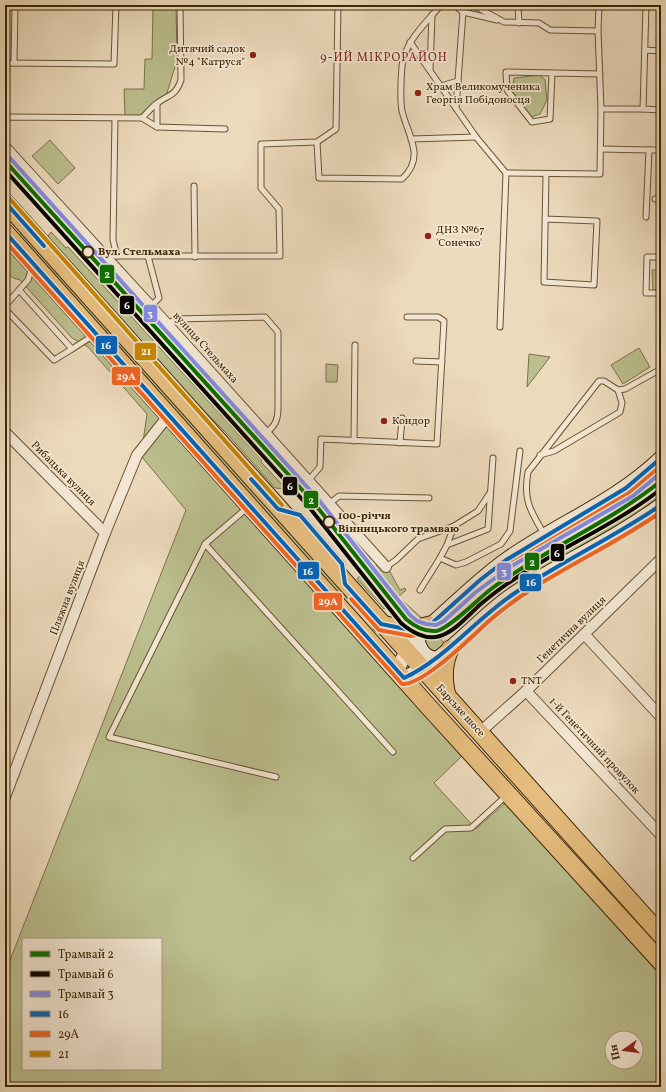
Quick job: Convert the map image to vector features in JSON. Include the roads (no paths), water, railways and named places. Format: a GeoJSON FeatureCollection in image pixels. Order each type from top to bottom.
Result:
{"type":"FeatureCollection","features":[{"type":"Feature","properties":{"kind":"highway","name":"Барське шосе"},"geometry":{"type":"LineString","coordinates":[[5,202],[11,221],[278,509],[661,935]]}},
{"type":"Feature","properties":{"kind":"highway"},"geometry":{"type":"LineString","coordinates":[[5,232],[400,675],[661,962]]}},
{"type":"Feature","properties":{"kind":"highway"},"geometry":{"type":"LineString","coordinates":[[366,636],[374,637],[378,635],[381,632],[381,624],[411,630],[430,625]]}},
{"type":"Feature","properties":{"kind":"highway"},"geometry":{"type":"LineString","coordinates":[[427,705],[428,696],[434,691],[445,694],[444,654]]}},
{"type":"Feature","properties":{"kind":"main road"},"geometry":{"type":"LineString","coordinates":[[661,458],[626,488],[506,560],[480,580],[417,637],[406,651],[400,675],[423,670],[444,654],[492,610],[512,595],[626,530],[661,505]]}},
{"type":"Feature","properties":{"kind":"main road"},"geometry":{"type":"LineString","coordinates":[[417,637],[419,646],[424,655],[444,654]]}},
{"type":"Feature","properties":{"kind":"street","name":"вулиця Стельмаха"},"geometry":{"type":"LineString","coordinates":[[5,147],[106,256],[386,567]]}},
{"type":"Feature","properties":{"kind":"street","name":"Пляжна вулиця"},"geometry":{"type":"LineString","coordinates":[[5,796],[105,533],[137,455],[168,416]]}},
{"type":"Feature","properties":{"kind":"street","name":"Рибацька вулиця"},"geometry":{"type":"LineString","coordinates":[[5,435],[6,433],[105,533]]}},
{"type":"Feature","properties":{"kind":"street","name":"Генетична вулиця"},"geometry":{"type":"LineString","coordinates":[[479,733],[585,635],[661,559]]}},
{"type":"Feature","properties":{"kind":"street"},"geometry":{"type":"LineString","coordinates":[[585,635],[661,718]]}},
{"type":"Feature","properties":{"kind":"street","name":"1-й Генетичний провулок"},"geometry":{"type":"LineString","coordinates":[[526,691],[661,835]]}},
{"type":"Feature","properties":{"kind":"lane"},"geometry":{"type":"LineString","coordinates":[[14,63],[15,5]]}},
{"type":"Feature","properties":{"kind":"lane"},"geometry":{"type":"LineString","coordinates":[[5,63],[114,64],[116,5]]}},
{"type":"Feature","properties":{"kind":"lane"},"geometry":{"type":"LineString","coordinates":[[142,118],[157,104],[175,93],[180,80],[180,5]]}},
{"type":"Feature","properties":{"kind":"lane"},"geometry":{"type":"LineString","coordinates":[[106,256],[280,256],[279,209],[261,188],[261,144],[318,142],[336,129],[338,5]]}},
{"type":"Feature","properties":{"kind":"lane"},"geometry":{"type":"LineString","coordinates":[[318,142],[319,178],[402,179],[410,172],[415,150],[402,110],[402,65],[410,42],[441,5]]}},
{"type":"Feature","properties":{"kind":"lane"},"geometry":{"type":"LineString","coordinates":[[454,5],[462,12],[504,22],[539,23],[550,30],[598,31]]}},
{"type":"Feature","properties":{"kind":"lane"},"geometry":{"type":"LineString","coordinates":[[473,5],[504,22]]}},
{"type":"Feature","properties":{"kind":"lane"},"geometry":{"type":"LineString","coordinates":[[518,5],[519,23]]}},
{"type":"Feature","properties":{"kind":"lane"},"geometry":{"type":"LineString","coordinates":[[506,173],[600,174],[602,109],[598,31],[599,5]]}},
{"type":"Feature","properties":{"kind":"lane"},"geometry":{"type":"LineString","coordinates":[[643,109],[646,5]]}},
{"type":"Feature","properties":{"kind":"lane"},"geometry":{"type":"LineString","coordinates":[[456,108],[462,12]]}},
{"type":"Feature","properties":{"kind":"lane"},"geometry":{"type":"LineString","coordinates":[[430,70],[432,15]]}},
{"type":"Feature","properties":{"kind":"lane"},"geometry":{"type":"LineString","coordinates":[[410,42],[476,137],[506,173],[500,327]]}},
{"type":"Feature","properties":{"kind":"lane"},"geometry":{"type":"LineString","coordinates":[[645,50],[661,51]]}},
{"type":"Feature","properties":{"kind":"lane"},"geometry":{"type":"LineString","coordinates":[[552,73],[550,119],[532,122],[508,90],[506,72],[600,74]]}},
{"type":"Feature","properties":{"kind":"lane"},"geometry":{"type":"LineString","coordinates":[[440,86],[458,81]]}},
{"type":"Feature","properties":{"kind":"lane"},"geometry":{"type":"LineString","coordinates":[[157,104],[157,127]]}},
{"type":"Feature","properties":{"kind":"lane"},"geometry":{"type":"LineString","coordinates":[[602,109],[661,110]]}},
{"type":"Feature","properties":{"kind":"lane"},"geometry":{"type":"LineString","coordinates":[[5,119],[9,117],[142,118],[157,127],[225,129]]}},
{"type":"Feature","properties":{"kind":"lane"},"geometry":{"type":"LineString","coordinates":[[115,118],[113,240],[117,256]]}},
{"type":"Feature","properties":{"kind":"lane"},"geometry":{"type":"LineString","coordinates":[[411,139],[476,137]]}},
{"type":"Feature","properties":{"kind":"lane"},"geometry":{"type":"LineString","coordinates":[[601,149],[661,150]]}},
{"type":"Feature","properties":{"kind":"lane"},"geometry":{"type":"LineString","coordinates":[[646,217],[648,150]]}},
{"type":"Feature","properties":{"kind":"lane"},"geometry":{"type":"LineString","coordinates":[[545,219],[597,221],[594,284],[544,282],[545,219],[546,174]]}},
{"type":"Feature","properties":{"kind":"lane"},"geometry":{"type":"LineString","coordinates":[[194,186],[195,257]]}},
{"type":"Feature","properties":{"kind":"lane"},"geometry":{"type":"LineString","coordinates":[[148,256],[159,298],[151,306]]}},
{"type":"Feature","properties":{"kind":"lane"},"geometry":{"type":"LineString","coordinates":[[661,257],[647,257],[646,293],[661,293]]}},
{"type":"Feature","properties":{"kind":"lane"},"geometry":{"type":"LineString","coordinates":[[33,264],[28,280],[5,308],[54,360],[95,334]]}},
{"type":"Feature","properties":{"kind":"lane"},"geometry":{"type":"LineString","coordinates":[[19,290],[72,349]]}},
{"type":"Feature","properties":{"kind":"lane"},"geometry":{"type":"LineString","coordinates":[[168,325],[175,319],[265,317],[278,332],[278,418],[274,427],[266,433]]}},
{"type":"Feature","properties":{"kind":"lane"},"geometry":{"type":"LineString","coordinates":[[308,481],[320,467],[321,439],[438,444],[444,321],[438,317],[407,317]]}},
{"type":"Feature","properties":{"kind":"lane"},"geometry":{"type":"LineString","coordinates":[[354,441],[355,345]]}},
{"type":"Feature","properties":{"kind":"lane"},"geometry":{"type":"LineString","coordinates":[[416,361],[442,362]]}},
{"type":"Feature","properties":{"kind":"lane"},"geometry":{"type":"LineString","coordinates":[[545,536],[526,500],[525,486],[528,472],[594,385],[599,381],[604,382],[618,390],[625,389],[661,369]]}},
{"type":"Feature","properties":{"kind":"lane"},"geometry":{"type":"LineString","coordinates":[[540,455],[554,451],[620,412],[622,403],[618,390]]}},
{"type":"Feature","properties":{"kind":"lane"},"geometry":{"type":"LineString","coordinates":[[400,443],[402,418]]}},
{"type":"Feature","properties":{"kind":"lane"},"geometry":{"type":"LineString","coordinates":[[440,558],[456,564],[466,562],[501,544],[510,531],[520,451]]}},
{"type":"Feature","properties":{"kind":"lane"},"geometry":{"type":"LineString","coordinates":[[447,545],[488,529],[493,458]]}},
{"type":"Feature","properties":{"kind":"lane"},"geometry":{"type":"LineString","coordinates":[[386,567],[396,560],[418,539],[454,526],[478,511],[491,492]]}},
{"type":"Feature","properties":{"kind":"lane"},"geometry":{"type":"LineString","coordinates":[[329,504],[339,496],[429,498]]}},
{"type":"Feature","properties":{"kind":"lane"},"geometry":{"type":"LineString","coordinates":[[249,506],[205,544],[109,737],[276,777]]}},
{"type":"Feature","properties":{"kind":"lane"},"geometry":{"type":"LineString","coordinates":[[420,590],[447,545],[454,526]]}},
{"type":"Feature","properties":{"kind":"lane"},"geometry":{"type":"LineString","coordinates":[[205,544],[393,752]]}},
{"type":"Feature","properties":{"kind":"lane"},"geometry":{"type":"LineString","coordinates":[[413,858],[445,829],[471,828],[508,794]]}},
{"type":"Feature","properties":{"kind":"tram line","name":"3"},"geometry":{"type":"LineString","coordinates":[[9,157],[318,499],[410,615],[417,621],[436,625],[444,621],[476,592],[510,567],[633,496],[657,476]]}},
{"type":"Feature","properties":{"kind":"tram line","name":"2"},"geometry":{"type":"LineString","coordinates":[[5,161],[314,503],[406,619],[420,628],[428,631],[436,631],[448,625],[491,589],[533,561],[620,510],[661,481]]}},
{"type":"Feature","properties":{"kind":"tram line","name":"6"},"geometry":{"type":"LineString","coordinates":[[5,170],[309,507],[401,623],[414,632],[429,637],[446,634],[486,600],[534,566],[608,524],[644,502],[661,489]]}},
{"type":"Feature","properties":{"kind":"place","name":"Дитячий садок №4 \"Катруся\""},"geometry":{"type":"Point","coordinates":[253,55]}},
{"type":"Feature","properties":{"kind":"place","name":"Храм Великомученика Георгія Побідоносця"},"geometry":{"type":"Point","coordinates":[418,93]}},
{"type":"Feature","properties":{"kind":"place","name":"ДНЗ №67 'Сонечко'"},"geometry":{"type":"Point","coordinates":[428,236]}},
{"type":"Feature","properties":{"kind":"place","name":"Вул. Стельмаха"},"geometry":{"type":"Point","coordinates":[88,252]}},
{"type":"Feature","properties":{"kind":"place","name":"Кондор"},"geometry":{"type":"Point","coordinates":[384,421]}},
{"type":"Feature","properties":{"kind":"place","name":"100-річчя Вінницького трамваю"},"geometry":{"type":"Point","coordinates":[329,522]}},
{"type":"Feature","properties":{"kind":"place","name":"TNT"},"geometry":{"type":"Point","coordinates":[513,681]}},
{"type":"Feature","properties":{"kind":"district","name":"9-ИЙ МІКРОРАЙОН"},"geometry":{"type":"Point","coordinates":[384,58]}}]}
